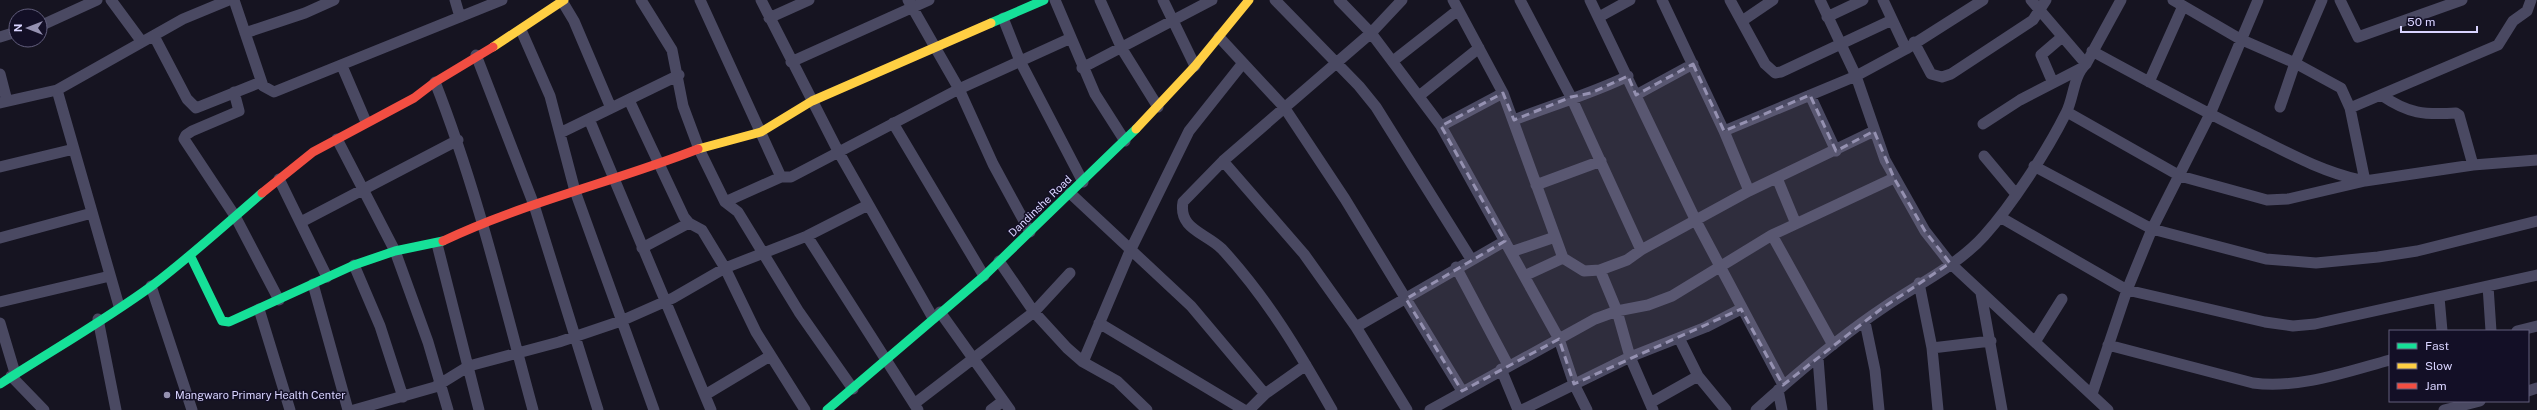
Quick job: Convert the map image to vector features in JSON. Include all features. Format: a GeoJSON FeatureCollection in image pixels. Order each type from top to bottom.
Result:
{"type":"FeatureCollection","features":[{"type":"Feature","properties":{"kind":"street"},"geometry":{"type":"LineString","coordinates":[[48,22],[97,0]]}},
{"type":"Feature","properties":{"kind":"street"},"geometry":{"type":"LineString","coordinates":[[111,0],[142,42]]}},
{"type":"Feature","properties":{"kind":"street"},"geometry":{"type":"LineString","coordinates":[[0,74],[4,102],[57,90],[183,19],[229,0]]}},
{"type":"Feature","properties":{"kind":"street"},"geometry":{"type":"LineString","coordinates":[[234,0],[261,82],[270,92],[281,91],[502,0]]}},
{"type":"Feature","properties":{"kind":"street"},"geometry":{"type":"LineString","coordinates":[[245,33],[305,13],[334,0]]}},
{"type":"Feature","properties":{"kind":"street"},"geometry":{"type":"LineString","coordinates":[[455,0],[460,18]]}},
{"type":"Feature","properties":{"kind":"street"},"geometry":{"type":"LineString","coordinates":[[641,0],[672,50],[679,75],[685,112],[699,149],[725,202],[738,212],[799,312],[853,388]]}},
{"type":"Feature","properties":{"kind":"street"},"geometry":{"type":"LineString","coordinates":[[700,0],[781,177]]}},
{"type":"Feature","properties":{"kind":"street"},"geometry":{"type":"LineString","coordinates":[[760,0],[791,62],[868,205],[937,315],[973,357],[1006,405],[990,410]]}},
{"type":"Feature","properties":{"kind":"street"},"geometry":{"type":"LineString","coordinates":[[769,18],[808,0]]}},
{"type":"Feature","properties":{"kind":"street"},"geometry":{"type":"LineString","coordinates":[[791,62],[910,4],[929,0]]}},
{"type":"Feature","properties":{"kind":"street"},"geometry":{"type":"LineString","coordinates":[[190,255],[222,321],[229,322],[354,265],[395,251],[437,244],[483,222],[658,165],[699,149],[761,132],[812,101],[934,46],[1044,0]]}},
{"type":"Feature","properties":{"kind":"street"},"geometry":{"type":"LineString","coordinates":[[1055,0],[1082,68],[1098,100],[1125,141]]}},
{"type":"Feature","properties":{"kind":"street"},"geometry":{"type":"LineString","coordinates":[[1100,0],[1122,49],[1158,107]]}},
{"type":"Feature","properties":{"kind":"street"},"geometry":{"type":"LineString","coordinates":[[1163,0],[1195,66]]}},
{"type":"Feature","properties":{"kind":"street"},"geometry":{"type":"LineString","coordinates":[[1082,68],[1122,49],[1212,0]]}},
{"type":"Feature","properties":{"kind":"street","name":"Dandinshe Road"},"geometry":{"type":"LineString","coordinates":[[827,410],[841,406],[853,388],[887,361],[937,315],[984,276],[1083,182],[1158,107],[1195,66],[1249,0]]}},
{"type":"Feature","properties":{"kind":"street"},"geometry":{"type":"LineString","coordinates":[[1275,0],[1360,86],[1376,108],[1471,259]]}},
{"type":"Feature","properties":{"kind":"street"},"geometry":{"type":"LineString","coordinates":[[1339,0],[1371,33],[1441,126],[1559,339],[1574,384],[1587,410]]}},
{"type":"Feature","properties":{"kind":"street"},"geometry":{"type":"LineString","coordinates":[[1332,410],[1284,326],[1229,257],[1182,217],[1182,202],[1223,161],[1335,62],[1371,33],[1402,0]]}},
{"type":"Feature","properties":{"kind":"street"},"geometry":{"type":"LineString","coordinates":[[1453,0],[1503,93],[1563,258],[1584,271],[1600,270],[1627,260],[1641,250],[1748,191],[1836,151],[1874,131]]}},
{"type":"Feature","properties":{"kind":"street"},"geometry":{"type":"LineString","coordinates":[[1520,0],[1571,97],[1641,250]]}},
{"type":"Feature","properties":{"kind":"street"},"geometry":{"type":"LineString","coordinates":[[1590,0],[1628,76],[1696,221],[1781,387],[1782,410]]}},
{"type":"Feature","properties":{"kind":"street"},"geometry":{"type":"LineString","coordinates":[[1599,18],[1630,0]]}},
{"type":"Feature","properties":{"kind":"street"},"geometry":{"type":"LineString","coordinates":[[1662,0],[1724,132],[1748,191]]}},
{"type":"Feature","properties":{"kind":"street"},"geometry":{"type":"LineString","coordinates":[[1730,0],[1765,64],[1775,72],[1781,72],[1840,43],[1892,20]]}},
{"type":"Feature","properties":{"kind":"street"},"geometry":{"type":"LineString","coordinates":[[1742,21],[1773,0]]}},
{"type":"Feature","properties":{"kind":"street"},"geometry":{"type":"LineString","coordinates":[[1820,0],[1856,76],[1874,131],[1894,178],[1925,231],[1950,263],[2092,394],[2102,408]]}},
{"type":"Feature","properties":{"kind":"street"},"geometry":{"type":"LineString","coordinates":[[1827,17],[1863,0]]}},
{"type":"Feature","properties":{"kind":"street"},"geometry":{"type":"LineString","coordinates":[[1882,0],[1892,20],[1931,74],[1942,78],[2009,37],[2032,20],[2046,0]]}},
{"type":"Feature","properties":{"kind":"street"},"geometry":{"type":"LineString","coordinates":[[1724,132],[1856,76],[1910,46],[1984,0]]}},
{"type":"Feature","properties":{"kind":"street"},"geometry":{"type":"LineString","coordinates":[[2031,0],[2062,36],[2083,67]]}},
{"type":"Feature","properties":{"kind":"street"},"geometry":{"type":"LineString","coordinates":[[1756,410],[1781,387],[1833,345],[1919,283],[1974,246],[2000,217],[2034,166],[2066,112],[2083,67],[2121,0]]}},
{"type":"Feature","properties":{"kind":"street"},"geometry":{"type":"LineString","coordinates":[[2173,0],[2240,39],[2295,63],[2341,88],[2350,108],[2364,180]]}},
{"type":"Feature","properties":{"kind":"street"},"geometry":{"type":"LineString","coordinates":[[2092,394],[2127,290],[2152,229],[2210,114],[2240,39],[2258,0]]}},
{"type":"Feature","properties":{"kind":"street"},"geometry":{"type":"LineString","coordinates":[[2280,107],[2295,63],[2322,0]]}},
{"type":"Feature","properties":{"kind":"street"},"geometry":{"type":"LineString","coordinates":[[2340,0],[2358,37],[2462,0]]}},
{"type":"Feature","properties":{"kind":"street"},"geometry":{"type":"LineString","coordinates":[[2350,108],[2498,45],[2504,39],[2513,21],[2527,11],[2531,0]]}},
{"type":"Feature","properties":{"kind":"street"},"geometry":{"type":"LineString","coordinates":[[0,384],[151,286],[190,255],[278,179],[313,152],[366,122],[414,98],[476,55],[521,30],[563,1],[574,22],[611,108]]}},
{"type":"Feature","properties":{"kind":"street"},"geometry":{"type":"LineString","coordinates":[[910,4],[959,89],[993,164],[1030,232]]}},
{"type":"Feature","properties":{"kind":"street"},"geometry":{"type":"LineString","coordinates":[[2149,82],[2183,6]]}},
{"type":"Feature","properties":{"kind":"street"},"geometry":{"type":"LineString","coordinates":[[1393,61],[1458,10]]}},
{"type":"Feature","properties":{"kind":"street"},"geometry":{"type":"LineString","coordinates":[[1003,18],[1020,61],[1083,182]]}},
{"type":"Feature","properties":{"kind":"street"},"geometry":{"type":"LineString","coordinates":[[521,30],[550,96],[575,191],[654,410]]}},
{"type":"Feature","properties":{"kind":"street"},"geometry":{"type":"LineString","coordinates":[[154,36],[191,105],[196,108],[261,82]]}},
{"type":"Feature","properties":{"kind":"street"},"geometry":{"type":"LineString","coordinates":[[2053,83],[2041,55],[2062,36]]}},
{"type":"Feature","properties":{"kind":"street"},"geometry":{"type":"LineString","coordinates":[[1219,37],[1284,107],[1406,299],[1462,391]]}},
{"type":"Feature","properties":{"kind":"street"},"geometry":{"type":"LineString","coordinates":[[725,202],[781,177],[791,177],[838,151],[959,89],[1071,38]]}},
{"type":"Feature","properties":{"kind":"street"},"geometry":{"type":"LineString","coordinates":[[1419,96],[1479,48]]}},
{"type":"Feature","properties":{"kind":"street"},"geometry":{"type":"LineString","coordinates":[[2092,52],[2210,114],[2314,165],[2343,176],[2364,180]]}},
{"type":"Feature","properties":{"kind":"street"},"geometry":{"type":"LineString","coordinates":[[476,55],[534,205],[598,410]]}},
{"type":"Feature","properties":{"kind":"street"},"geometry":{"type":"LineString","coordinates":[[1083,362],[1130,251],[1189,132],[1243,63]]}},
{"type":"Feature","properties":{"kind":"street"},"geometry":{"type":"LineString","coordinates":[[1636,95],[1693,64]]}},
{"type":"Feature","properties":{"kind":"street"},"geometry":{"type":"LineString","coordinates":[[342,66],[366,122]]}},
{"type":"Feature","properties":{"kind":"street"},"geometry":{"type":"LineString","coordinates":[[1983,124],[2020,100],[2083,67]]}},
{"type":"Feature","properties":{"kind":"street"},"geometry":{"type":"LineString","coordinates":[[560,134],[679,75]]}},
{"type":"Feature","properties":{"kind":"street"},"geometry":{"type":"LineString","coordinates":[[1514,120],[1571,97],[1591,93],[1628,76]]}},
{"type":"Feature","properties":{"kind":"street"},"geometry":{"type":"LineString","coordinates":[[435,82],[458,140],[483,222],[533,410]]}},
{"type":"Feature","properties":{"kind":"street"},"geometry":{"type":"LineString","coordinates":[[57,90],[119,306]]}},
{"type":"Feature","properties":{"kind":"street"},"geometry":{"type":"LineString","coordinates":[[234,92],[239,111],[192,131],[186,135],[184,140],[235,216],[279,300]]}},
{"type":"Feature","properties":{"kind":"street"},"geometry":{"type":"LineString","coordinates":[[1441,126],[1503,93]]}},
{"type":"Feature","properties":{"kind":"street"},"geometry":{"type":"LineString","coordinates":[[1810,95],[1836,151]]}},
{"type":"Feature","properties":{"kind":"street"},"geometry":{"type":"LineString","coordinates":[[2381,95],[2405,110],[2423,115],[2456,113],[2459,115],[2473,165]]}},
{"type":"Feature","properties":{"kind":"street"},"geometry":{"type":"LineString","coordinates":[[629,100],[658,165],[689,224],[702,230],[725,268],[756,332],[805,410]]}},
{"type":"Feature","properties":{"kind":"street"},"geometry":{"type":"LineString","coordinates":[[2066,112],[2180,176],[2266,200],[2288,199],[2364,180],[2473,165],[2537,160]]}},
{"type":"Feature","properties":{"kind":"street"},"geometry":{"type":"LineString","coordinates":[[589,119],[615,178],[642,248],[666,299],[712,410]]}},
{"type":"Feature","properties":{"kind":"street"},"geometry":{"type":"LineString","coordinates":[[893,123],[984,276]]}},
{"type":"Feature","properties":{"kind":"street"},"geometry":{"type":"LineString","coordinates":[[337,139],[395,251],[428,342],[448,410]]}},
{"type":"Feature","properties":{"kind":"street"},"geometry":{"type":"LineString","coordinates":[[301,222],[458,140]]}},
{"type":"Feature","properties":{"kind":"street"},"geometry":{"type":"LineString","coordinates":[[0,167],[74,149]]}},
{"type":"Feature","properties":{"kind":"street"},"geometry":{"type":"LineString","coordinates":[[1984,156],[2015,193]]}},
{"type":"Feature","properties":{"kind":"street"},"geometry":{"type":"LineString","coordinates":[[1223,161],[1304,254],[1356,327],[1407,410]]}},
{"type":"Feature","properties":{"kind":"street"},"geometry":{"type":"LineString","coordinates":[[1536,185],[1600,161]]}},
{"type":"Feature","properties":{"kind":"street"},"geometry":{"type":"LineString","coordinates":[[2034,166],[2152,229],[2266,259],[2316,263],[2417,251],[2537,221]]}},
{"type":"Feature","properties":{"kind":"street"},"geometry":{"type":"LineString","coordinates":[[1777,178],[1796,224]]}},
{"type":"Feature","properties":{"kind":"street"},"geometry":{"type":"LineString","coordinates":[[1436,408],[1504,367],[1595,319],[1617,311],[1648,305],[1666,298],[1772,235],[1894,178]]}},
{"type":"Feature","properties":{"kind":"street"},"geometry":{"type":"LineString","coordinates":[[278,179],[301,222],[327,278]]}},
{"type":"Feature","properties":{"kind":"street"},"geometry":{"type":"LineString","coordinates":[[1070,193],[1130,251],[1191,306],[1265,394]]}},
{"type":"Feature","properties":{"kind":"street"},"geometry":{"type":"LineString","coordinates":[[361,409],[403,397],[440,384],[469,366],[576,336],[621,321],[666,299],[673,298],[725,268],[807,236],[868,205]]}},
{"type":"Feature","properties":{"kind":"street"},"geometry":{"type":"LineString","coordinates":[[0,238],[92,213]]}},
{"type":"Feature","properties":{"kind":"street"},"geometry":{"type":"LineString","coordinates":[[2000,217],[2127,290],[2265,322],[2293,326],[2314,324],[2537,275]]}},
{"type":"Feature","properties":{"kind":"street"},"geometry":{"type":"LineString","coordinates":[[642,248],[689,224]]}},
{"type":"Feature","properties":{"kind":"street"},"geometry":{"type":"LineString","coordinates":[[1772,235],[1833,345]]}},
{"type":"Feature","properties":{"kind":"street"},"geometry":{"type":"LineString","coordinates":[[807,236],[916,407],[973,357],[1034,312],[1070,273]]}},
{"type":"Feature","properties":{"kind":"street"},"geometry":{"type":"LineString","coordinates":[[1511,252],[1555,237]]}},
{"type":"Feature","properties":{"kind":"street"},"geometry":{"type":"LineString","coordinates":[[1356,327],[1406,299],[1456,267],[1505,241]]}},
{"type":"Feature","properties":{"kind":"street"},"geometry":{"type":"LineString","coordinates":[[437,244],[479,410]]}},
{"type":"Feature","properties":{"kind":"street"},"geometry":{"type":"LineString","coordinates":[[1524,276],[1563,258]]}},
{"type":"Feature","properties":{"kind":"street"},"geometry":{"type":"LineString","coordinates":[[999,261],[1034,312],[1067,348],[1083,362],[1116,381],[1146,410]]}},
{"type":"Feature","properties":{"kind":"street"},"geometry":{"type":"LineString","coordinates":[[354,265],[375,314],[403,397]]}},
{"type":"Feature","properties":{"kind":"street"},"geometry":{"type":"LineString","coordinates":[[1456,267],[1504,367],[1518,410]]}},
{"type":"Feature","properties":{"kind":"street"},"geometry":{"type":"LineString","coordinates":[[1600,270],[1617,311],[1630,357],[1652,407],[1698,376]]}},
{"type":"Feature","properties":{"kind":"street"},"geometry":{"type":"LineString","coordinates":[[0,302],[110,276]]}},
{"type":"Feature","properties":{"kind":"street"},"geometry":{"type":"LineString","coordinates":[[1919,283],[1932,348],[1938,410]]}},
{"type":"Feature","properties":{"kind":"street"},"geometry":{"type":"LineString","coordinates":[[313,284],[348,410]]}},
{"type":"Feature","properties":{"kind":"street"},"geometry":{"type":"LineString","coordinates":[[151,286],[192,410]]}},
{"type":"Feature","properties":{"kind":"street"},"geometry":{"type":"LineString","coordinates":[[2488,286],[2491,330]]}},
{"type":"Feature","properties":{"kind":"street"},"geometry":{"type":"LineString","coordinates":[[1981,293],[1991,341],[2002,410]]}},
{"type":"Feature","properties":{"kind":"street"},"geometry":{"type":"LineString","coordinates":[[2439,297],[2442,330]]}},
{"type":"Feature","properties":{"kind":"street"},"geometry":{"type":"LineString","coordinates":[[2035,342],[2062,298]]}},
{"type":"Feature","properties":{"kind":"street"},"geometry":{"type":"LineString","coordinates":[[259,309],[290,410]]}},
{"type":"Feature","properties":{"kind":"street"},"geometry":{"type":"LineString","coordinates":[[1522,410],[1630,357],[1680,338],[1741,309]]}},
{"type":"Feature","properties":{"kind":"street"},"geometry":{"type":"LineString","coordinates":[[98,319],[116,410]]}},
{"type":"Feature","properties":{"kind":"street"},"geometry":{"type":"LineString","coordinates":[[1865,322],[1875,370],[1879,410]]}},
{"type":"Feature","properties":{"kind":"street"},"geometry":{"type":"LineString","coordinates":[[0,323],[13,375],[44,410]]}},
{"type":"Feature","properties":{"kind":"street"},"geometry":{"type":"LineString","coordinates":[[1099,323],[1244,410]]}},
{"type":"Feature","properties":{"kind":"street"},"geometry":{"type":"LineString","coordinates":[[2521,330],[2537,326]]}},
{"type":"Feature","properties":{"kind":"street"},"geometry":{"type":"LineString","coordinates":[[1680,338],[1698,376],[1726,410]]}},
{"type":"Feature","properties":{"kind":"street"},"geometry":{"type":"LineString","coordinates":[[1932,348],[1991,341]]}},
{"type":"Feature","properties":{"kind":"street"},"geometry":{"type":"LineString","coordinates":[[2108,345],[2253,383],[2269,385],[2284,385],[2308,381],[2389,360]]}},
{"type":"Feature","properties":{"kind":"street"},"geometry":{"type":"LineString","coordinates":[[705,396],[770,356]]}},
{"type":"Feature","properties":{"kind":"street"},"geometry":{"type":"LineString","coordinates":[[1818,358],[1822,410]]}},
{"type":"Feature","properties":{"kind":"street"},"geometry":{"type":"LineString","coordinates":[[1249,410],[1265,394],[1306,366]]}},
{"type":"Feature","properties":{"kind":"street"},"geometry":{"type":"LineString","coordinates":[[2443,410],[2476,402]]}},
{"type":"Feature","properties":{"kind":"highlighted area"},"geometry":{"type":"Polygon","coordinates":[[[1693,64],[1724,131],[1810,95],[1836,151],[1874,131],[1894,178],[1925,231],[1950,263],[1881,309],[1783,385],[1741,309],[1574,384],[1559,339],[1462,391],[1406,299],[1505,241],[1441,126],[1503,93],[1514,120],[1571,97],[1591,93],[1628,76],[1636,95],[1693,64]]]}},
{"type":"Feature","properties":{"kind":"traffic: fast"},"geometry":{"type":"LineString","coordinates":[[991,23],[1044,0]]}},
{"type":"Feature","properties":{"kind":"traffic: fast"},"geometry":{"type":"LineString","coordinates":[[827,410],[984,276],[1136,129]]}},
{"type":"Feature","properties":{"kind":"traffic: fast"},"geometry":{"type":"LineString","coordinates":[[0,384],[97,323],[153,285],[262,193]]}},
{"type":"Feature","properties":{"kind":"traffic: fast"},"geometry":{"type":"LineString","coordinates":[[190,255],[222,321],[229,322],[354,265],[395,251],[443,241]]}},
{"type":"Feature","properties":{"kind":"traffic: slow"},"geometry":{"type":"LineString","coordinates":[[493,47],[564,0]]}},
{"type":"Feature","properties":{"kind":"traffic: slow"},"geometry":{"type":"LineString","coordinates":[[1136,129],[1195,66],[1249,0]]}},
{"type":"Feature","properties":{"kind":"traffic: slow"},"geometry":{"type":"LineString","coordinates":[[698,149],[761,132],[812,101],[991,23]]}},
{"type":"Feature","properties":{"kind":"traffic: jam"},"geometry":{"type":"LineString","coordinates":[[262,193],[313,152],[414,98],[435,82],[493,47]]}},
{"type":"Feature","properties":{"kind":"traffic: jam"},"geometry":{"type":"LineString","coordinates":[[443,241],[474,227],[538,203],[634,172],[698,149]]}},
{"type":"Feature","properties":{"kind":"place","name":"Mangwaro Primary Health Center"},"geometry":{"type":"Point","coordinates":[167,395]}}]}
